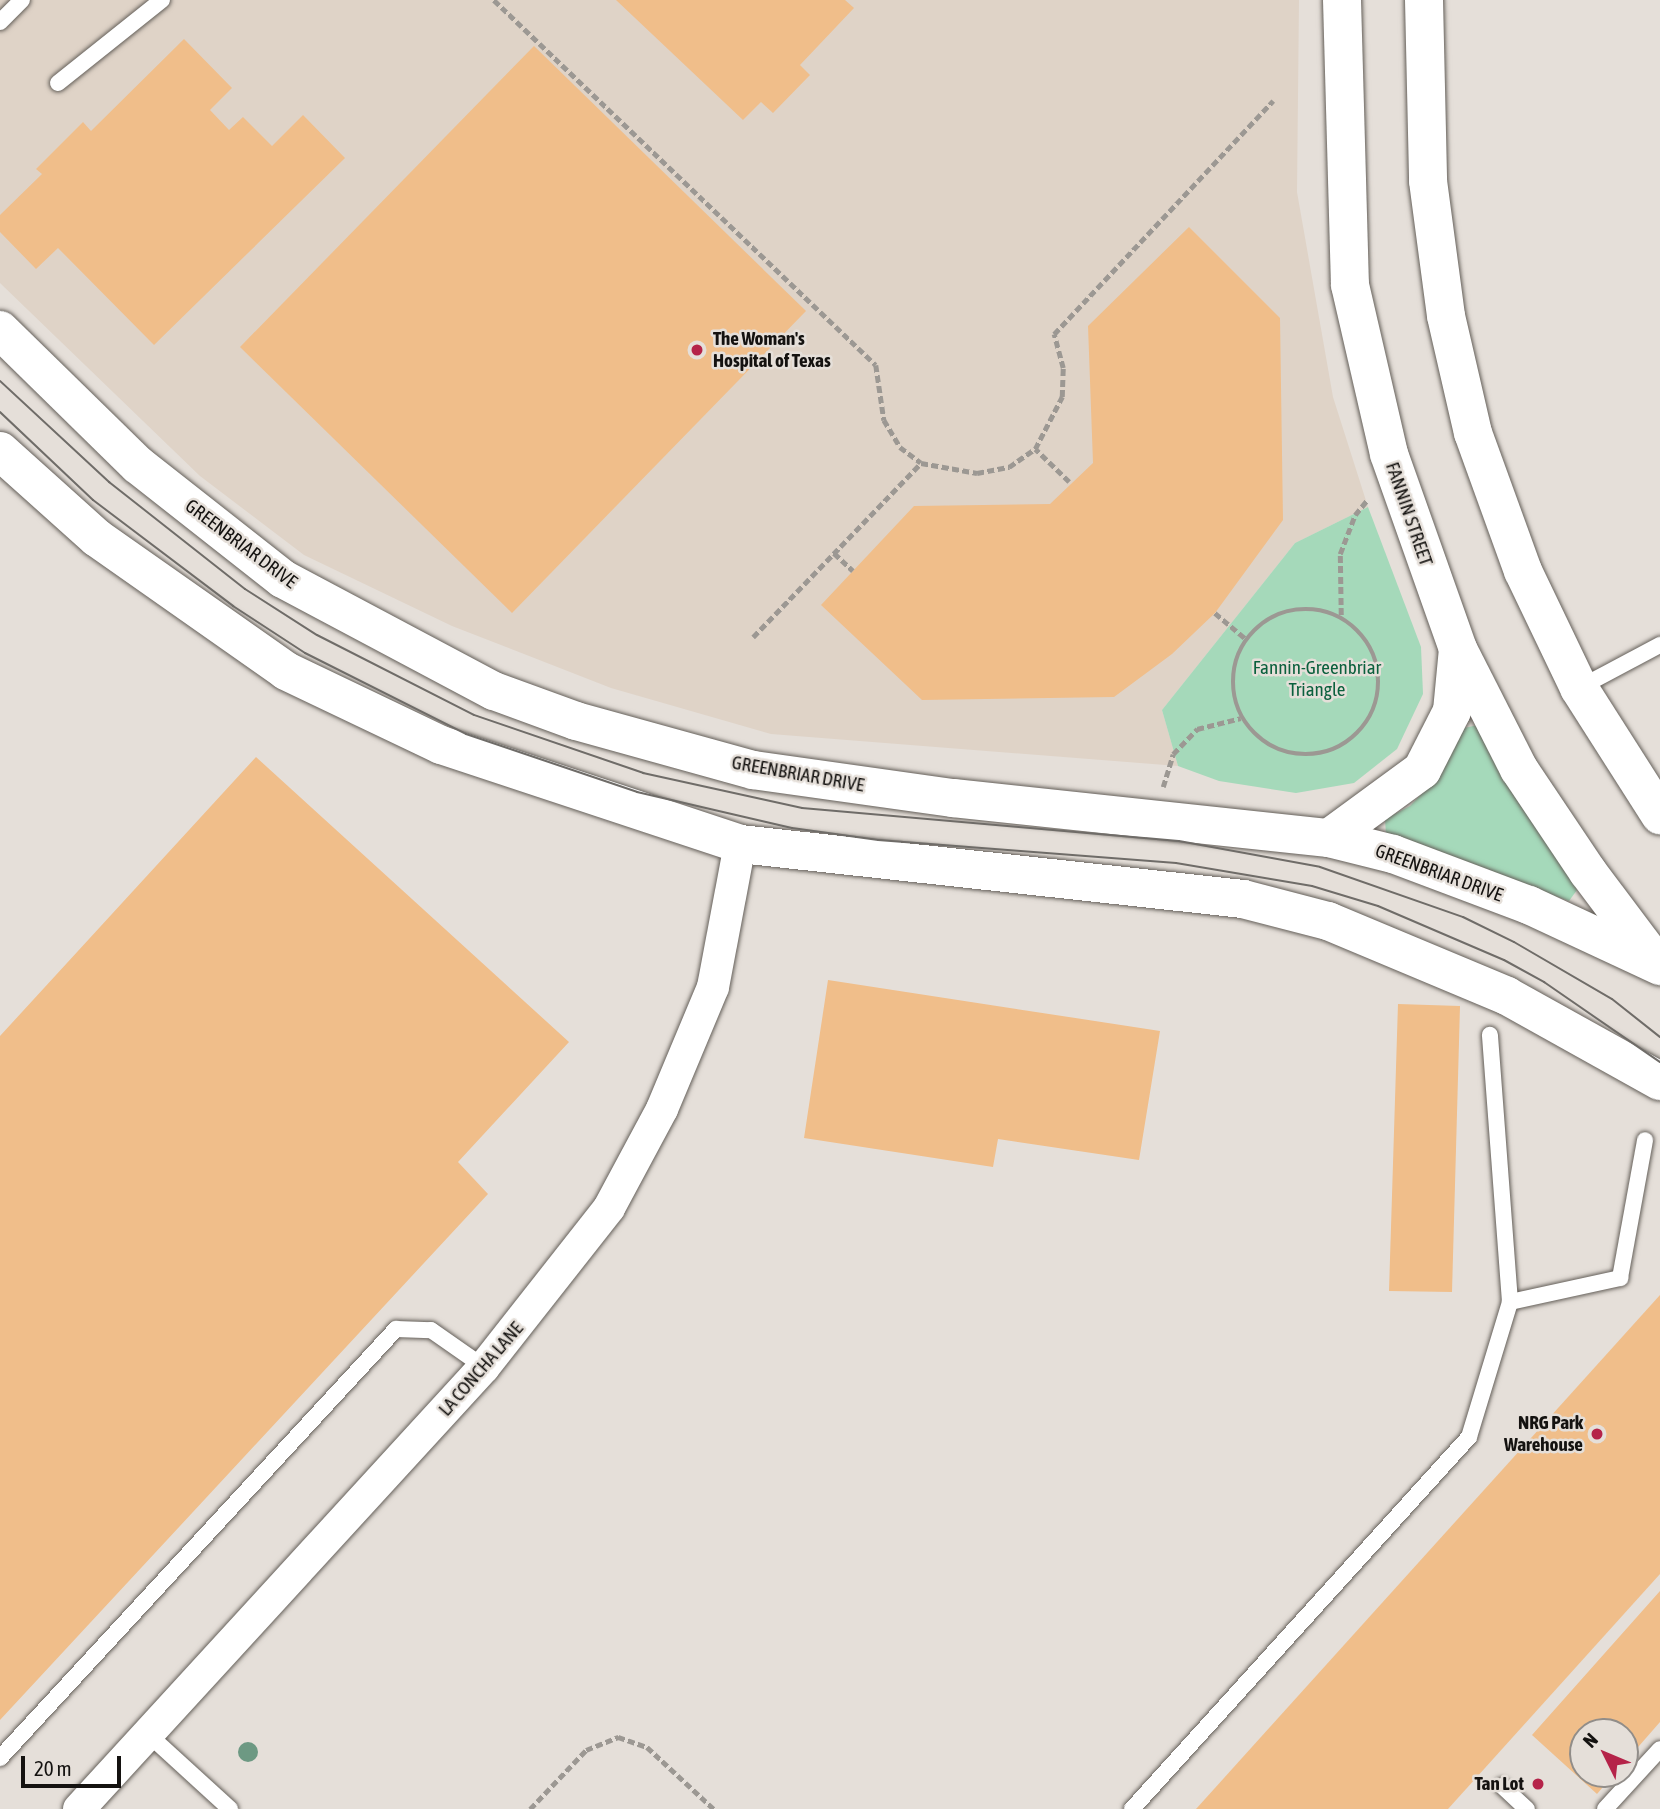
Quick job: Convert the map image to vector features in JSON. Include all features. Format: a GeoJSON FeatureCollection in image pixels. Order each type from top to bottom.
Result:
{"type":"FeatureCollection","features":[{"type":"Feature","properties":{"kind":"main road","name":"FANNIN STREET"},"geometry":{"type":"LineString","coordinates":[[1342,0],[1350,285],[1389,454],[1458,649],[1520,769],[1588,872],[1659,966]]}},
{"type":"Feature","properties":{"kind":"main road"},"geometry":{"type":"LineString","coordinates":[[1424,0],[1429,181],[1446,316],[1473,433],[1523,571],[1579,688],[1660,815]]}},
{"type":"Feature","properties":{"kind":"main road","name":"GREENBRIAR DRIVE"},"geometry":{"type":"LineString","coordinates":[[0,330],[138,466],[283,579],[494,691],[576,721],[753,769],[953,798],[1329,838],[1393,854],[1529,905],[1659,966]]}},
{"type":"Feature","properties":{"kind":"main road"},"geometry":{"type":"LineString","coordinates":[[0,451],[97,538],[286,671],[441,746],[740,844],[1243,898],[1328,921],[1507,996],[1660,1081]]}},
{"type":"Feature","properties":{"kind":"main road"},"geometry":{"type":"LineString","coordinates":[[1329,838],[1422,769],[1452,710],[1458,649]]}},
{"type":"Feature","properties":{"kind":"street","name":"LA CONCHA LANE"},"geometry":{"type":"LineString","coordinates":[[79,1809],[484,1367],[610,1208],[662,1109],[713,987],[740,844]]}},
{"type":"Feature","properties":{"kind":"lane"},"geometry":{"type":"LineString","coordinates":[[0,22],[22,0]]}},
{"type":"Feature","properties":{"kind":"lane"},"geometry":{"type":"LineString","coordinates":[[58,83],[162,0]]}},
{"type":"Feature","properties":{"kind":"lane"},"geometry":{"type":"LineString","coordinates":[[1579,688],[1660,645]]}},
{"type":"Feature","properties":{"kind":"lane"},"geometry":{"type":"LineString","coordinates":[[1132,1809],[1469,1437],[1510,1302],[1490,1035]]}},
{"type":"Feature","properties":{"kind":"lane"},"geometry":{"type":"LineString","coordinates":[[1510,1302],[1620,1278],[1645,1140]]}},
{"type":"Feature","properties":{"kind":"lane"},"geometry":{"type":"LineString","coordinates":[[0,1758],[396,1329],[431,1329],[484,1367]]}},
{"type":"Feature","properties":{"kind":"lane"},"geometry":{"type":"LineString","coordinates":[[148,1734],[230,1809]]}},
{"type":"Feature","properties":{"kind":"lane"},"geometry":{"type":"LineString","coordinates":[[1605,1809],[1660,1749]]}},
{"type":"Feature","properties":{"kind":"lane"},"geometry":{"type":"LineString","coordinates":[[1502,1786],[1527,1809]]}},
{"type":"Feature","properties":{"kind":"path"},"geometry":{"type":"LineString","coordinates":[[495,0],[876,365],[884,420],[900,447],[921,463],[977,473],[1009,467],[1035,449],[1062,397],[1062,368],[1054,334],[1273,101]]}},
{"type":"Feature","properties":{"kind":"path"},"geometry":{"type":"LineString","coordinates":[[1035,449],[1069,482]]}},
{"type":"Feature","properties":{"kind":"path"},"geometry":{"type":"LineString","coordinates":[[753,637],[921,463]]}},
{"type":"Feature","properties":{"kind":"path"},"geometry":{"type":"LineString","coordinates":[[1341,615],[1339,554],[1355,516],[1368,499]]}},
{"type":"Feature","properties":{"kind":"path"},"geometry":{"type":"LineString","coordinates":[[834,553],[853,571]]}},
{"type":"Feature","properties":{"kind":"path"},"geometry":{"type":"LineString","coordinates":[[1316,607],[1341,615],[1368,639],[1377,658],[1380,692],[1366,726],[1353,739],[1331,752],[1309,756],[1283,752],[1255,736],[1241,718],[1234,699],[1232,673],[1246,639],[1281,612],[1316,607]]}},
{"type":"Feature","properties":{"kind":"path"},"geometry":{"type":"LineString","coordinates":[[1215,613],[1246,639]]}},
{"type":"Feature","properties":{"kind":"path"},"geometry":{"type":"LineString","coordinates":[[1156,820],[1174,754],[1197,729],[1241,718]]}},
{"type":"Feature","properties":{"kind":"path"},"geometry":{"type":"LineString","coordinates":[[530,1809],[586,1750],[618,1737],[647,1747],[714,1809]]}},
{"type":"Feature","properties":{"kind":"shaded area","name":"The Woman's Hospital of Texas"},"geometry":{"type":"Polygon","coordinates":[[[0,0],[1299,0],[1297,192],[1333,397],[1368,507],[1295,543],[1162,710],[1178,766],[771,734],[611,688],[452,626],[304,555],[200,476],[0,283],[0,0]]]}},
{"type":"Feature","properties":{"kind":"green space","name":"Fannin-Greenbriar Triangle"},"geometry":{"type":"Polygon","coordinates":[[[1368,507],[1421,647],[1423,694],[1397,749],[1354,783],[1296,793],[1219,781],[1178,766],[1162,710],[1295,543],[1368,507]]]}},
{"type":"Feature","properties":{"kind":"green space"},"geometry":{"type":"Polygon","coordinates":[[[1478,725],[1577,890],[1569,901],[1386,835],[1385,819],[1410,806],[1432,783],[1464,728],[1478,725]]]}},
{"type":"Feature","properties":{"kind":"building"},"geometry":{"type":"Polygon","coordinates":[[[616,0],[845,0],[854,8],[800,65],[810,75],[773,113],[761,102],[743,120],[616,0]]]}},
{"type":"Feature","properties":{"kind":"building"},"geometry":{"type":"Polygon","coordinates":[[[184,39],[232,88],[210,110],[229,130],[243,117],[272,146],[303,115],[345,158],[154,345],[58,248],[36,269],[0,232],[0,215],[42,174],[36,169],[83,122],[91,131],[184,39]]]}},
{"type":"Feature","properties":{"kind":"building"},"geometry":{"type":"Polygon","coordinates":[[[534,46],[806,311],[512,613],[240,347],[534,46]]]}},
{"type":"Feature","properties":{"kind":"building"},"geometry":{"type":"Polygon","coordinates":[[[1189,227],[1280,318],[1283,520],[1215,613],[1172,654],[1114,697],[922,700],[821,605],[914,506],[1050,504],[1093,463],[1088,326],[1189,227]]]}},
{"type":"Feature","properties":{"kind":"building"},"geometry":{"type":"Polygon","coordinates":[[[256,757],[569,1042],[458,1162],[488,1194],[0,1720],[0,1036],[256,757]]]}},
{"type":"Feature","properties":{"kind":"building"},"geometry":{"type":"Polygon","coordinates":[[[828,980],[1160,1031],[1139,1160],[998,1139],[993,1167],[804,1138],[828,980]]]}},
{"type":"Feature","properties":{"kind":"building"},"geometry":{"type":"Polygon","coordinates":[[[1398,1004],[1460,1006],[1452,1292],[1389,1291],[1398,1004]]]}},
{"type":"Feature","properties":{"kind":"building","name":"NRG Park Warehouse"},"geometry":{"type":"Polygon","coordinates":[[[1660,1295],[1660,1574],[1448,1809],[1196,1809],[1660,1295]]]}},
{"type":"Feature","properties":{"kind":"building"},"geometry":{"type":"Polygon","coordinates":[[[1660,1591],[1660,1722],[1639,1746],[1639,1718],[1569,1718],[1569,1769],[1532,1735],[1660,1591]]]}},
{"type":"Feature","properties":{"kind":"building"},"geometry":{"type":"Polygon","coordinates":[[[1590,1788],[1602,1788],[1597,1794],[1590,1788]]]}},
{"type":"Feature","properties":{"kind":"tram line"},"geometry":{"type":"LineString","coordinates":[[0,381],[109,482],[245,589],[317,635],[474,715],[643,773],[802,808],[1179,841],[1320,867],[1463,917],[1514,942],[1612,999],[1660,1037]]}},
{"type":"Feature","properties":{"kind":"tram line"},"geometry":{"type":"LineString","coordinates":[[0,412],[93,500],[233,606],[305,653],[466,734],[637,792],[792,828],[878,840],[1176,863],[1312,886],[1378,906],[1504,960],[1544,982],[1660,1062]]}},
{"type":"Feature","properties":{"kind":"place","name":"The Woman's Hospital of Texas"},"geometry":{"type":"Point","coordinates":[697,350]}},
{"type":"Feature","properties":{"kind":"place","name":"NRG Park Warehouse"},"geometry":{"type":"Point","coordinates":[1597,1434]}},
{"type":"Feature","properties":{"kind":"place","name":"Tan Lot"},"geometry":{"type":"Point","coordinates":[1538,1784]}}]}
